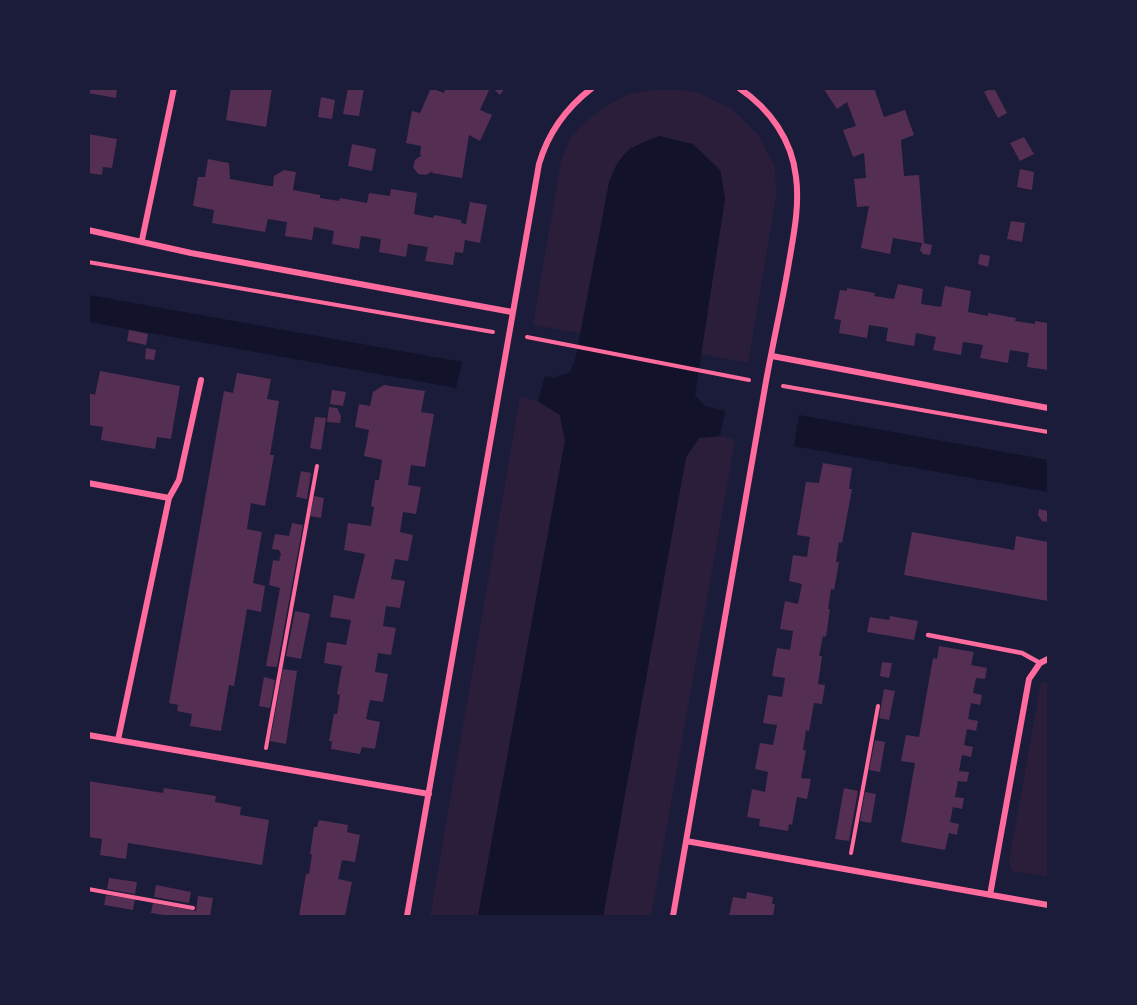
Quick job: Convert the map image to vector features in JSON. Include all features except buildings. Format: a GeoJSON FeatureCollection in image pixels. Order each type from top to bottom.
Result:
{"type":"FeatureCollection","features":[{"type":"Feature","properties":{"kind":"street"},"geometry":{"type":"LineString","coordinates":[[142,240],[174,88]]}},
{"type":"Feature","properties":{"kind":"street"},"geometry":{"type":"LineString","coordinates":[[407,916],[539,164],[544,147],[554,128],[567,110],[592,88]]}},
{"type":"Feature","properties":{"kind":"street"},"geometry":{"type":"LineString","coordinates":[[673,916],[793,238],[797,196],[796,178],[789,148],[774,121],[739,88]]}},
{"type":"Feature","properties":{"kind":"street"},"geometry":{"type":"LineString","coordinates":[[88,230],[142,240],[191,253],[512,312]]}},
{"type":"Feature","properties":{"kind":"street"},"geometry":{"type":"LineString","coordinates":[[772,356],[1048,408]]}},
{"type":"Feature","properties":{"kind":"street"},"geometry":{"type":"LineString","coordinates":[[118,740],[169,498],[179,480],[201,380]]}},
{"type":"Feature","properties":{"kind":"street"},"geometry":{"type":"LineString","coordinates":[[88,483],[169,498]]}},
{"type":"Feature","properties":{"kind":"street"},"geometry":{"type":"LineString","coordinates":[[990,895],[1029,679],[1040,663],[1048,659]]}},
{"type":"Feature","properties":{"kind":"street"},"geometry":{"type":"LineString","coordinates":[[88,735],[429,794]]}},
{"type":"Feature","properties":{"kind":"street"},"geometry":{"type":"LineString","coordinates":[[686,841],[1048,905]]}},
{"type":"Feature","properties":{"kind":"lane"},"geometry":{"type":"LineString","coordinates":[[928,634],[1022,652],[1040,663]]}},
{"type":"Feature","properties":{"kind":"path"},"geometry":{"type":"LineString","coordinates":[[88,262],[509,334]]}},
{"type":"Feature","properties":{"kind":"path"},"geometry":{"type":"LineString","coordinates":[[527,338],[745,379]]}},
{"type":"Feature","properties":{"kind":"path"},"geometry":{"type":"LineString","coordinates":[[766,382],[1048,432]]}},
{"type":"Feature","properties":{"kind":"path"},"geometry":{"type":"LineString","coordinates":[[263,765],[317,466]]}},
{"type":"Feature","properties":{"kind":"path"},"geometry":{"type":"LineString","coordinates":[[848,869],[878,706]]}},
{"type":"Feature","properties":{"kind":"path"},"geometry":{"type":"LineString","coordinates":[[88,889],[193,908]]}},
{"type":"Feature","properties":{"kind":"shaded area"},"geometry":{"type":"Polygon","coordinates":[[[657,89],[676,89],[699,93],[731,108],[759,136],[775,167],[776,196],[748,363],[701,354],[725,198],[720,170],[631,147],[616,165],[609,183],[580,333],[533,325],[561,161],[568,143],[581,125],[602,109],[628,94],[657,89]]]}},
{"type":"Feature","properties":{"kind":"shaded area"},"geometry":{"type":"Polygon","coordinates":[[[659,136],[693,144],[720,170],[725,198],[695,395],[705,406],[725,411],[720,436],[699,438],[686,457],[603,916],[478,916],[565,441],[560,415],[538,401],[545,376],[554,378],[570,372],[576,357],[613,172],[627,152],[659,136]]]}},
{"type":"Feature","properties":{"kind":"shaded area"},"geometry":{"type":"Polygon","coordinates":[[[88,295],[462,362],[456,388],[89,322],[88,295]]]}},
{"type":"Feature","properties":{"kind":"shaded area"},"geometry":{"type":"Polygon","coordinates":[[[520,397],[538,401],[560,415],[565,441],[478,916],[430,916],[520,397]]]}},
{"type":"Feature","properties":{"kind":"shaded area"},"geometry":{"type":"Polygon","coordinates":[[[799,415],[1048,460],[1048,492],[794,446],[799,415]]]}},
{"type":"Feature","properties":{"kind":"shaded area"},"geometry":{"type":"Polygon","coordinates":[[[720,436],[735,440],[651,916],[603,916],[686,457],[699,438],[720,436]]]}},
{"type":"Feature","properties":{"kind":"shaded area"},"geometry":{"type":"Polygon","coordinates":[[[1041,682],[1048,683],[1048,877],[1012,871],[1009,861],[1041,682]]]}}]}
